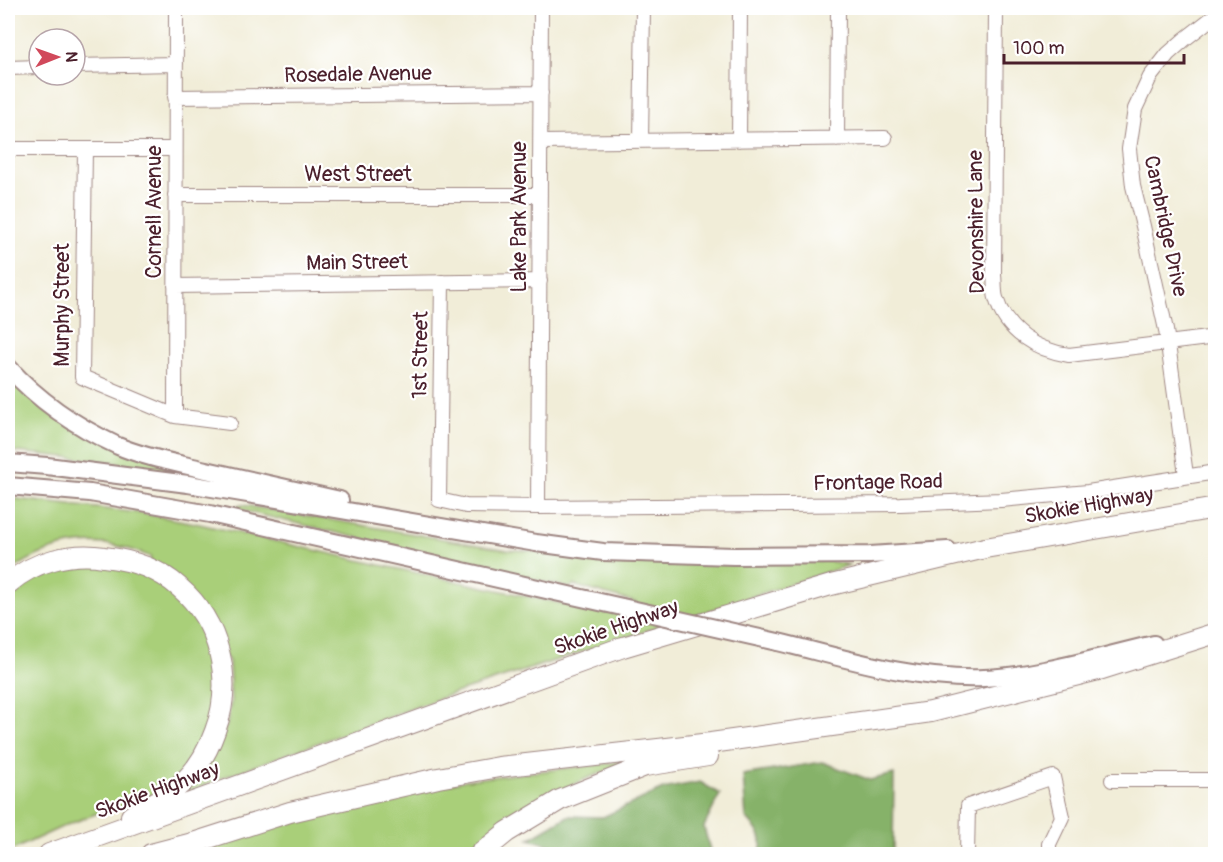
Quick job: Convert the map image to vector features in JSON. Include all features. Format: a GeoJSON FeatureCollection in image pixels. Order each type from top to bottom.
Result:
{"type":"FeatureCollection","features":[{"type":"Feature","properties":{"kind":"highway","name":"Skokie Highway"},"geometry":{"type":"LineString","coordinates":[[49,855],[623,647],[831,585],[985,548],[1215,508]]}},
{"type":"Feature","properties":{"kind":"highway"},"geometry":{"type":"LineString","coordinates":[[8,584],[20,573],[58,558],[84,554],[129,560],[156,571],[179,586],[199,608],[216,640],[224,668],[222,711],[206,754],[181,784],[95,838]]}},
{"type":"Feature","properties":{"kind":"highway"},"geometry":{"type":"LineString","coordinates":[[480,855],[507,832],[560,800],[645,766],[838,736],[1102,669],[1215,631]]}},
{"type":"Feature","properties":{"kind":"highway"},"geometry":{"type":"LineString","coordinates":[[151,855],[290,813],[438,778],[499,767],[723,741],[931,712]]}},
{"type":"Feature","properties":{"kind":"main road"},"geometry":{"type":"LineString","coordinates":[[8,367],[45,401],[83,428],[120,446],[154,458],[359,504],[403,521]]}},
{"type":"Feature","properties":{"kind":"main road"},"geometry":{"type":"LineString","coordinates":[[8,463],[188,484],[551,546],[603,552],[734,556],[870,555],[985,548]]}},
{"type":"Feature","properties":{"kind":"main road"},"geometry":{"type":"LineString","coordinates":[[8,486],[90,493],[210,514],[622,608],[937,676],[984,678],[1033,672],[1215,631]]}},
{"type":"Feature","properties":{"kind":"street","name":"Cornell Avenue"},"geometry":{"type":"LineString","coordinates":[[175,416],[176,8]]}},
{"type":"Feature","properties":{"kind":"street","name":"Lake Park Avenue"},"geometry":{"type":"LineString","coordinates":[[538,507],[541,8]]}},
{"type":"Feature","properties":{"kind":"street"},"geometry":{"type":"LineString","coordinates":[[641,141],[643,8]]}},
{"type":"Feature","properties":{"kind":"street"},"geometry":{"type":"LineString","coordinates":[[739,140],[740,8]]}},
{"type":"Feature","properties":{"kind":"street"},"geometry":{"type":"LineString","coordinates":[[837,139],[838,8]]}},
{"type":"Feature","properties":{"kind":"street","name":"Devonshire Lane"},"geometry":{"type":"LineString","coordinates":[[996,8],[994,275],[996,297],[1002,310],[1019,334],[1049,352],[1069,355],[1215,337]]}},
{"type":"Feature","properties":{"kind":"street","name":"Cambridge Drive"},"geometry":{"type":"LineString","coordinates":[[1186,475],[1168,342],[1132,186],[1131,128],[1135,109],[1150,77],[1168,54],[1215,15]]}},
{"type":"Feature","properties":{"kind":"street"},"geometry":{"type":"LineString","coordinates":[[87,66],[176,64]]}},
{"type":"Feature","properties":{"kind":"street"},"geometry":{"type":"LineString","coordinates":[[8,68],[27,67]]}},
{"type":"Feature","properties":{"kind":"street","name":"Rosedale Avenue"},"geometry":{"type":"LineString","coordinates":[[176,97],[541,93]]}},
{"type":"Feature","properties":{"kind":"street"},"geometry":{"type":"LineString","coordinates":[[541,142],[885,138]]}},
{"type":"Feature","properties":{"kind":"street"},"geometry":{"type":"LineString","coordinates":[[8,149],[175,149]]}},
{"type":"Feature","properties":{"kind":"street","name":"Murphy Street"},"geometry":{"type":"LineString","coordinates":[[85,149],[82,377],[175,416],[231,423]]}},
{"type":"Feature","properties":{"kind":"street","name":"West Street"},"geometry":{"type":"LineString","coordinates":[[175,195],[540,195]]}},
{"type":"Feature","properties":{"kind":"street","name":"Main Street"},"geometry":{"type":"LineString","coordinates":[[175,286],[540,281]]}},
{"type":"Feature","properties":{"kind":"street","name":"1st Street"},"geometry":{"type":"LineString","coordinates":[[442,282],[439,500],[466,506],[538,507]]}},
{"type":"Feature","properties":{"kind":"street","name":"Frontage Road"},"geometry":{"type":"LineString","coordinates":[[538,507],[900,504],[1001,500],[1088,492],[1215,472]]}},
{"type":"Feature","properties":{"kind":"street"},"geometry":{"type":"LineString","coordinates":[[967,855],[968,806],[1053,777],[1062,817],[1049,844],[1049,855]]}},
{"type":"Feature","properties":{"kind":"street"},"geometry":{"type":"LineString","coordinates":[[1112,780],[1215,780]]}},
{"type":"Feature","properties":{"kind":"green space"},"geometry":{"type":"Polygon","coordinates":[[[8,374],[40,405],[201,476],[103,461],[8,451],[8,374]]]}},
{"type":"Feature","properties":{"kind":"green space"},"geometry":{"type":"Polygon","coordinates":[[[8,498],[140,513],[195,523],[606,613],[635,602],[573,585],[570,588],[236,509],[238,505],[243,505],[508,550],[830,561],[849,565],[449,695],[224,777],[143,812],[218,746],[227,724],[231,702],[229,661],[150,560],[151,557],[113,545],[77,544],[42,553],[8,573],[8,498]]]}},
{"type":"Feature","properties":{"kind":"green space"},"geometry":{"type":"Polygon","coordinates":[[[59,563],[130,564],[190,603],[216,656],[212,725],[184,772],[149,797],[121,809],[119,805],[64,826],[8,852],[8,592],[59,563]]]}},
{"type":"Feature","properties":{"kind":"green space"},"geometry":{"type":"Polygon","coordinates":[[[638,760],[569,786],[548,797],[508,822],[470,854],[195,854],[246,833],[466,780],[638,760]]]}},
{"type":"Feature","properties":{"kind":"green space"},"geometry":{"type":"Polygon","coordinates":[[[822,762],[870,780],[894,774],[893,854],[759,854],[761,839],[757,830],[746,818],[743,775],[822,762]]]}},
{"type":"Feature","properties":{"kind":"green space"},"geometry":{"type":"Polygon","coordinates":[[[700,782],[720,794],[704,827],[711,854],[582,854],[529,839],[568,816],[603,817],[663,789],[700,782]]]}}]}
